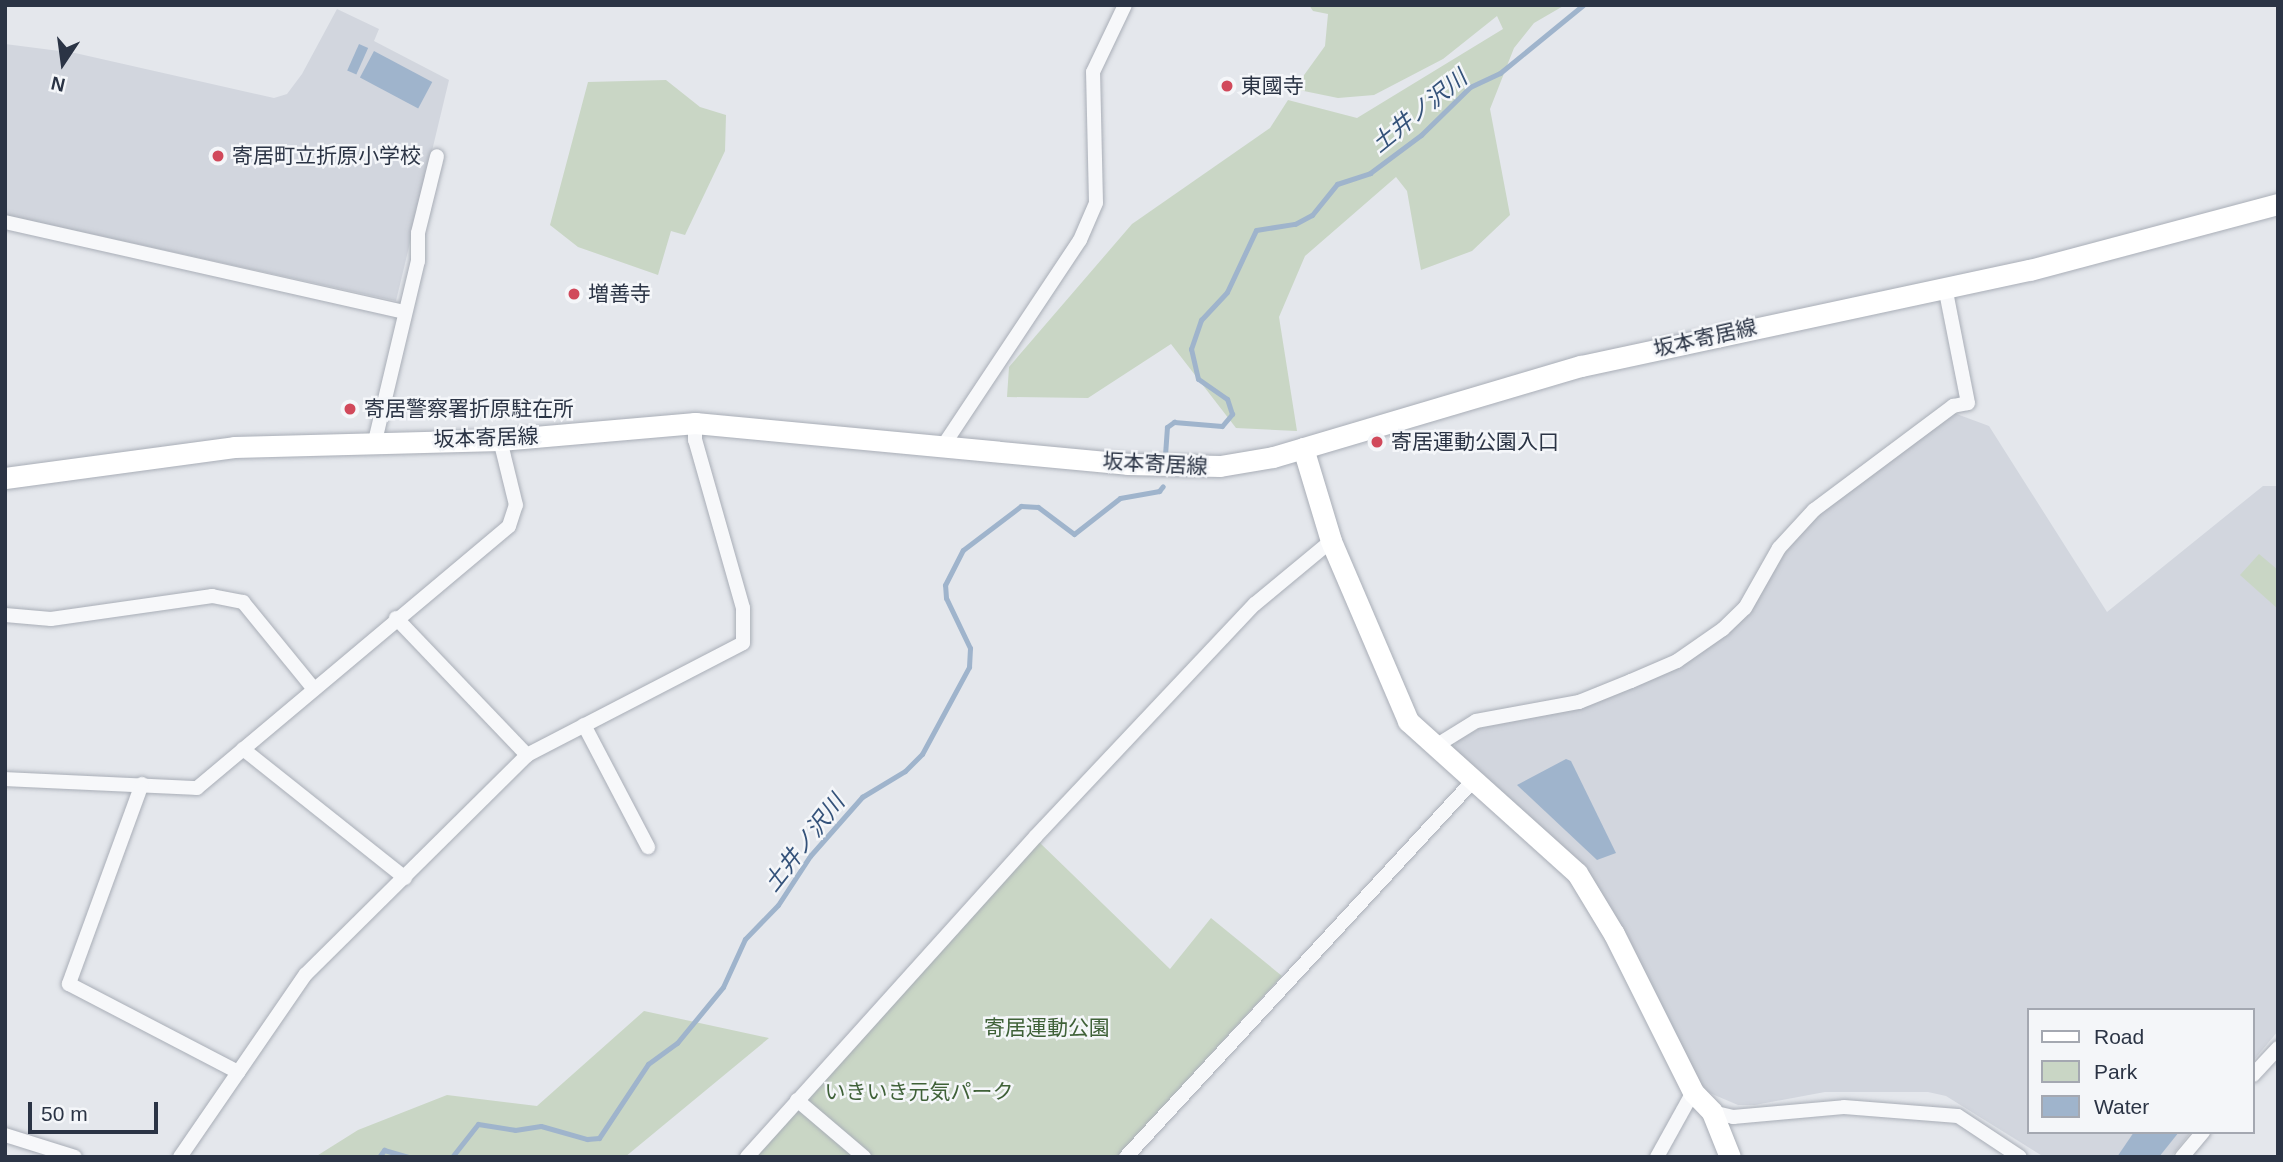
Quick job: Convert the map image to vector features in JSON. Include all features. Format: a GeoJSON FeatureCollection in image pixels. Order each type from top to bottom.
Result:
{"type":"FeatureCollection","features":[{"type":"Feature","properties":{"kind":"main road","name":"坂本寄居線"},"geometry":{"type":"LineString","coordinates":[[5,478],[234,447],[375,441],[500,440],[695,423],[1201,468],[1303,449],[1581,366],[2114,250],[2278,204]]}},
{"type":"Feature","properties":{"kind":"main road"},"geometry":{"type":"LineString","coordinates":[[1303,449],[1331,541],[1391,687],[1408,721],[1472,782],[1577,873],[1614,934],[1693,1092],[1712,1112],[1730,1157]]}},
{"type":"Feature","properties":{"kind":"street"},"geometry":{"type":"LineString","coordinates":[[943,446],[1080,240],[1096,203],[1093,72],[1125,5]]}},
{"type":"Feature","properties":{"kind":"street"},"geometry":{"type":"LineString","coordinates":[[375,441],[437,156]]}},
{"type":"Feature","properties":{"kind":"street"},"geometry":{"type":"LineString","coordinates":[[5,222],[403,312]]}},
{"type":"Feature","properties":{"kind":"street"},"geometry":{"type":"LineString","coordinates":[[1434,747],[1476,721],[1579,702],[1631,681],[1677,661],[1723,629],[1745,608],[1779,548],[1814,510],[1953,407],[1968,403],[1945,287]]}},
{"type":"Feature","properties":{"kind":"street"},"geometry":{"type":"LineString","coordinates":[[180,1157],[306,974],[527,755],[743,643],[746,635],[743,608],[695,440],[695,423]]}},
{"type":"Feature","properties":{"kind":"street"},"geometry":{"type":"LineString","coordinates":[[5,779],[197,788],[396,618],[509,526],[516,505],[500,440]]}},
{"type":"Feature","properties":{"kind":"street"},"geometry":{"type":"LineString","coordinates":[[747,1157],[1036,836],[1255,604],[1331,541]]}},
{"type":"Feature","properties":{"kind":"street"},"geometry":{"type":"LineString","coordinates":[[5,615],[51,619],[212,596],[243,601],[314,689]]}},
{"type":"Feature","properties":{"kind":"street"},"geometry":{"type":"LineString","coordinates":[[396,618],[527,755]]}},
{"type":"Feature","properties":{"kind":"street"},"geometry":{"type":"LineString","coordinates":[[584,725],[648,847]]}},
{"type":"Feature","properties":{"kind":"street"},"geometry":{"type":"LineString","coordinates":[[243,749],[405,878]]}},
{"type":"Feature","properties":{"kind":"street"},"geometry":{"type":"LineString","coordinates":[[1126,1157],[1472,782]]}},
{"type":"Feature","properties":{"kind":"street"},"geometry":{"type":"LineString","coordinates":[[142,784],[69,984],[238,1072]]}},
{"type":"Feature","properties":{"kind":"street"},"geometry":{"type":"LineString","coordinates":[[2255,1073],[2278,1048]]}},
{"type":"Feature","properties":{"kind":"street"},"geometry":{"type":"LineString","coordinates":[[1657,1157],[1693,1092]]}},
{"type":"Feature","properties":{"kind":"street"},"geometry":{"type":"LineString","coordinates":[[797,1100],[864,1157]]}},
{"type":"Feature","properties":{"kind":"street"},"geometry":{"type":"LineString","coordinates":[[1712,1112],[1733,1116],[1844,1107],[1958,1116],[2020,1157]]}},
{"type":"Feature","properties":{"kind":"street"},"geometry":{"type":"LineString","coordinates":[[2182,1157],[2201,1134]]}},
{"type":"Feature","properties":{"kind":"street"},"geometry":{"type":"LineString","coordinates":[[5,1135],[75,1157]]}},
{"type":"Feature","properties":{"kind":"shaded area","name":"寄居町立折原小学校"},"geometry":{"type":"Polygon","coordinates":[[[337,9],[379,29],[374,41],[449,80],[396,301],[5,215],[5,44],[75,53],[274,98],[287,94],[302,74],[337,9]]]}},
{"type":"Feature","properties":{"kind":"shaded area"},"geometry":{"type":"Polygon","coordinates":[[[1954,413],[1989,426],[2107,612],[2263,486],[2278,486],[2278,1031],[2255,1059],[2255,1008],[2028,1008],[2028,1134],[2189,1134],[2171,1157],[2044,1157],[1946,1096],[1928,1092],[1825,1092],[1755,1105],[1738,1105],[1698,1088],[1588,871],[1453,749],[1457,741],[1480,728],[1584,707],[1691,660],[1746,617],[1784,554],[1811,521],[1954,413]]]}},
{"type":"Feature","properties":{"kind":"green space"},"geometry":{"type":"Polygon","coordinates":[[[1309,5],[1565,5],[1534,23],[1514,48],[1490,109],[1510,215],[1472,251],[1421,270],[1407,191],[1396,177],[1305,256],[1279,317],[1297,431],[1236,428],[1171,344],[1088,398],[1007,397],[1009,367],[1132,224],[1270,128],[1288,100],[1357,118],[1503,29],[1497,16],[1443,59],[1374,95],[1338,98],[1294,89],[1325,46],[1328,14],[1313,11],[1309,5]]]}},
{"type":"Feature","properties":{"kind":"green space"},"geometry":{"type":"Polygon","coordinates":[[[666,80],[700,107],[726,115],[725,151],[685,235],[671,231],[658,275],[578,247],[550,225],[588,82],[666,80]]]}},
{"type":"Feature","properties":{"kind":"green space"},"geometry":{"type":"Polygon","coordinates":[[[2259,554],[2278,570],[2278,609],[2240,575],[2259,554]]]}},
{"type":"Feature","properties":{"kind":"green space","name":"寄居運動公園"},"geometry":{"type":"Polygon","coordinates":[[[1039,842],[1170,969],[1211,918],[1282,976],[1117,1157],[754,1157],[1039,842]]]}},
{"type":"Feature","properties":{"kind":"green space"},"geometry":{"type":"Polygon","coordinates":[[[644,1011],[769,1038],[625,1157],[315,1157],[358,1130],[447,1095],[537,1106],[644,1011]]]}},
{"type":"Feature","properties":{"kind":"water"},"geometry":{"type":"Polygon","coordinates":[[[359,44],[368,48],[356,75],[347,70],[359,44]]]}},
{"type":"Feature","properties":{"kind":"water"},"geometry":{"type":"Polygon","coordinates":[[[374,51],[432,82],[418,108],[360,77],[374,51]]]}},
{"type":"Feature","properties":{"kind":"water"},"geometry":{"type":"Polygon","coordinates":[[[1566,759],[1571,761],[1616,853],[1597,860],[1517,785],[1566,759]]]}},
{"type":"Feature","properties":{"kind":"water"},"geometry":{"type":"Polygon","coordinates":[[[2133,1134],[2177,1134],[2159,1157],[2117,1157],[2133,1134]]]}},
{"type":"Feature","properties":{"kind":"waterway","name":"土井ノ沢川"},"geometry":{"type":"LineString","coordinates":[[1165,455],[1167,427],[1174,422],[1222,426],[1232,414],[1227,399],[1198,379],[1191,349],[1201,320],[1227,292],[1256,230],[1295,224],[1312,215],[1337,184],[1370,173],[1421,135],[1470,87],[1500,73],[1583,5]]}},
{"type":"Feature","properties":{"kind":"waterway","name":"土井ノ沢川"},"geometry":{"type":"LineString","coordinates":[[452,1157],[478,1124],[515,1130],[541,1126],[587,1139],[599,1138],[648,1064],[677,1043],[723,987],[745,939],[778,905],[810,856],[862,797],[905,771],[922,754],[969,667],[970,648],[946,598],[945,585],[963,550],[1021,506],[1038,507],[1074,534],[1120,498],[1159,491],[1163,486]]}},
{"type":"Feature","properties":{"kind":"waterway","name":"土井ノ沢川"},"geometry":{"type":"LineString","coordinates":[[379,1157],[384,1150],[409,1157]]}},
{"type":"Feature","properties":{"kind":"place","name":"東國寺"},"geometry":{"type":"Point","coordinates":[1227,86]}},
{"type":"Feature","properties":{"kind":"place","name":"寄居町立折原小学校"},"geometry":{"type":"Point","coordinates":[218,156]}},
{"type":"Feature","properties":{"kind":"place","name":"増善寺"},"geometry":{"type":"Point","coordinates":[574,294]}},
{"type":"Feature","properties":{"kind":"place","name":"寄居警察署折原駐在所"},"geometry":{"type":"Point","coordinates":[350,409]}},
{"type":"Feature","properties":{"kind":"place","name":"寄居運動公園入口"},"geometry":{"type":"Point","coordinates":[1377,442]}},
{"type":"Feature","properties":{"kind":"park label","name":"いきいき元気パーク"},"geometry":{"type":"Point","coordinates":[919,1092]}}]}
